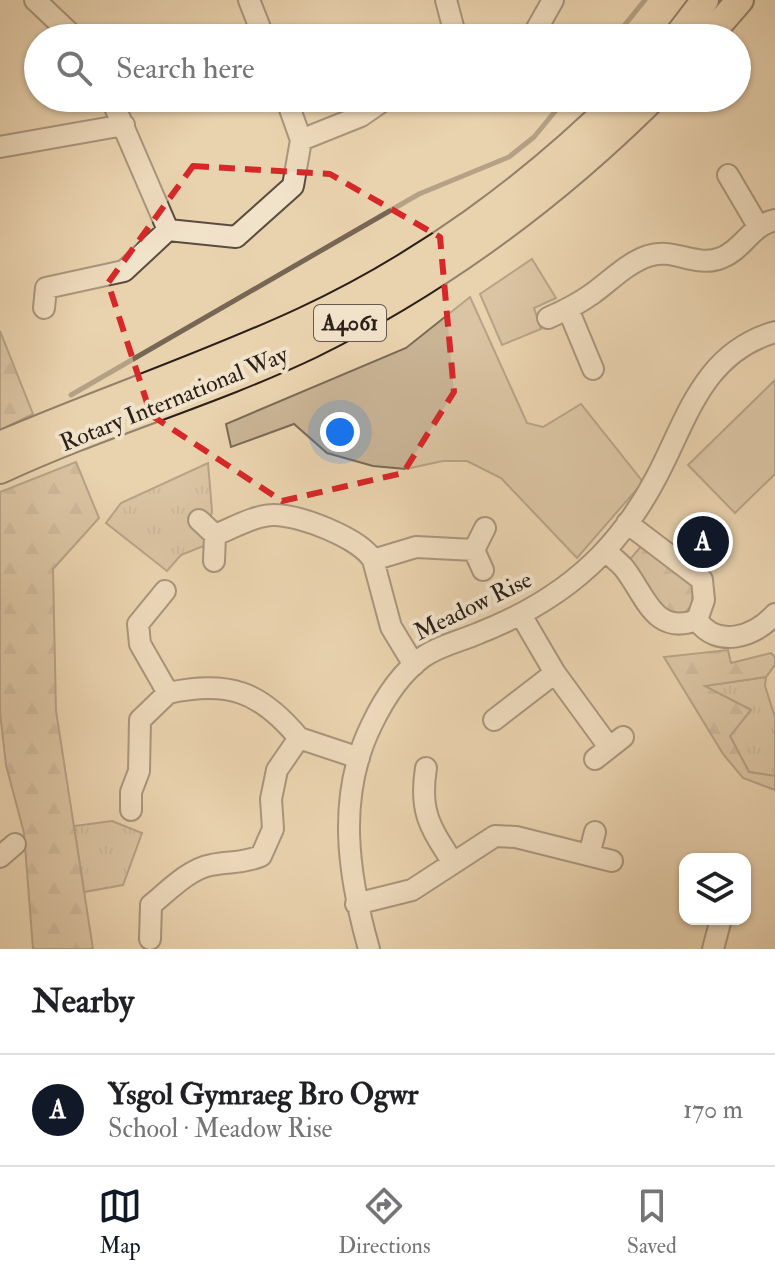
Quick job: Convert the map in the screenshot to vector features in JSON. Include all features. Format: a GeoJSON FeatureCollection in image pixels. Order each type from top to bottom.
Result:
{"type":"FeatureCollection","features":[{"type":"Feature","properties":{"kind":"main road"},"geometry":{"type":"LineString","coordinates":[[687,24],[705,0]]}},
{"type":"Feature","properties":{"kind":"main road"},"geometry":{"type":"LineString","coordinates":[[719,24],[740,0]]}},
{"type":"Feature","properties":{"kind":"main road","name":"Rotary International Way"},"geometry":{"type":"LineString","coordinates":[[0,445],[319,313],[427,253],[525,185],[605,112]]}},
{"type":"Feature","properties":{"kind":"main road","name":"Rotary International Way"},"geometry":{"type":"LineString","coordinates":[[0,470],[308,346],[374,311],[513,223],[588,163],[639,112]]}},
{"type":"Feature","properties":{"kind":"street"},"geometry":{"type":"LineString","coordinates":[[35,0],[60,24]]}},
{"type":"Feature","properties":{"kind":"street"},"geometry":{"type":"LineString","coordinates":[[249,0],[258,24]]}},
{"type":"Feature","properties":{"kind":"street"},"geometry":{"type":"LineString","coordinates":[[446,0],[452,24]]}},
{"type":"Feature","properties":{"kind":"street"},"geometry":{"type":"LineString","coordinates":[[540,24],[553,0]]}},
{"type":"Feature","properties":{"kind":"street"},"geometry":{"type":"LineString","coordinates":[[118,112],[168,230]]}},
{"type":"Feature","properties":{"kind":"street"},"geometry":{"type":"LineString","coordinates":[[44,308],[46,288],[124,271],[168,230],[236,237],[293,186],[301,140],[291,112]]}},
{"type":"Feature","properties":{"kind":"street"},"geometry":{"type":"LineString","coordinates":[[301,140],[367,112]]}},
{"type":"Feature","properties":{"kind":"street"},"geometry":{"type":"LineString","coordinates":[[0,147],[124,125]]}},
{"type":"Feature","properties":{"kind":"street"},"geometry":{"type":"LineString","coordinates":[[548,318],[568,309],[643,258],[661,253],[701,262],[719,259],[766,223],[729,175]]}},
{"type":"Feature","properties":{"kind":"street"},"geometry":{"type":"LineString","coordinates":[[568,309],[593,369]]}},
{"type":"Feature","properties":{"kind":"street","name":"Meadow Rise"},"geometry":{"type":"LineString","coordinates":[[369,949],[356,904],[348,817],[359,758],[378,712],[414,665],[439,648],[521,615],[569,585],[605,551],[653,484],[686,410],[706,377],[735,351],[775,332]]}},
{"type":"Feature","properties":{"kind":"street"},"geometry":{"type":"LineString","coordinates":[[215,535],[266,516],[284,516],[350,538],[365,547],[373,560],[391,627],[414,665]]}},
{"type":"Feature","properties":{"kind":"street"},"geometry":{"type":"LineString","coordinates":[[199,520],[215,535],[214,561]]}},
{"type":"Feature","properties":{"kind":"street"},"geometry":{"type":"LineString","coordinates":[[627,523],[702,580],[704,600],[697,620]]}},
{"type":"Feature","properties":{"kind":"street"},"geometry":{"type":"LineString","coordinates":[[474,550],[485,528]]}},
{"type":"Feature","properties":{"kind":"street"},"geometry":{"type":"LineString","coordinates":[[373,560],[416,547],[474,550]]}},
{"type":"Feature","properties":{"kind":"street"},"geometry":{"type":"LineString","coordinates":[[474,550],[483,570]]}},
{"type":"Feature","properties":{"kind":"street"},"geometry":{"type":"LineString","coordinates":[[605,551],[623,567],[647,606],[663,622],[681,624],[697,620]]}},
{"type":"Feature","properties":{"kind":"street"},"geometry":{"type":"LineString","coordinates":[[165,591],[138,624],[140,644],[168,693]]}},
{"type":"Feature","properties":{"kind":"street"},"geometry":{"type":"LineString","coordinates":[[697,620],[706,632],[721,638],[749,634],[775,614]]}},
{"type":"Feature","properties":{"kind":"street"},"geometry":{"type":"LineString","coordinates":[[521,615],[555,673],[609,748]]}},
{"type":"Feature","properties":{"kind":"street"},"geometry":{"type":"LineString","coordinates":[[500,708],[555,673]]}},
{"type":"Feature","properties":{"kind":"street"},"geometry":{"type":"LineString","coordinates":[[131,810],[131,792],[139,771],[140,720],[168,693],[220,687],[245,693],[266,703],[299,738],[359,758]]}},
{"type":"Feature","properties":{"kind":"street"},"geometry":{"type":"LineString","coordinates":[[150,939],[151,905],[179,882],[209,865],[238,865],[261,856],[273,829],[271,799],[277,770],[299,738]]}},
{"type":"Feature","properties":{"kind":"street"},"geometry":{"type":"LineString","coordinates":[[426,768],[421,796],[425,815],[453,863]]}},
{"type":"Feature","properties":{"kind":"street"},"geometry":{"type":"LineString","coordinates":[[589,855],[595,832]]}},
{"type":"Feature","properties":{"kind":"street"},"geometry":{"type":"LineString","coordinates":[[356,904],[412,890],[495,836],[516,837],[612,861]]}},
{"type":"Feature","properties":{"kind":"street"},"geometry":{"type":"LineString","coordinates":[[713,949],[719,925]]}},
{"type":"Feature","properties":{"kind":"highlighted area"},"geometry":{"type":"Polygon","coordinates":[[[193,166],[330,174],[440,237],[454,392],[403,473],[282,501],[151,415],[108,283],[193,166]]]}},
{"type":"Feature","properties":{"kind":"green space"},"geometry":{"type":"Polygon","coordinates":[[[532,259],[556,298],[534,308],[541,329],[502,345],[480,294],[532,259]]]}},
{"type":"Feature","properties":{"kind":"green space"},"geometry":{"type":"Polygon","coordinates":[[[470,297],[527,423],[543,427],[581,404],[643,482],[577,558],[501,478],[467,461],[443,461],[406,469],[373,466],[327,453],[294,424],[231,447],[226,424],[406,348],[470,297]]]}},
{"type":"Feature","properties":{"kind":"green space"},"geometry":{"type":"Polygon","coordinates":[[[0,331],[33,414],[0,430],[0,331]]]}},
{"type":"Feature","properties":{"kind":"green space"},"geometry":{"type":"Polygon","coordinates":[[[775,380],[775,474],[735,513],[688,465],[775,380]]]}},
{"type":"Feature","properties":{"kind":"green space"},"geometry":{"type":"Polygon","coordinates":[[[76,462],[99,518],[53,569],[56,711],[93,949],[33,949],[24,833],[6,765],[0,712],[0,492],[76,462]]]}},
{"type":"Feature","properties":{"kind":"green space"},"geometry":{"type":"Polygon","coordinates":[[[208,463],[212,511],[206,545],[181,555],[167,571],[106,523],[121,503],[208,463]]]}},
{"type":"Feature","properties":{"kind":"green space"},"geometry":{"type":"Polygon","coordinates":[[[643,544],[693,586],[692,605],[683,615],[669,617],[626,564],[643,544]]]}},
{"type":"Feature","properties":{"kind":"green space"},"geometry":{"type":"Polygon","coordinates":[[[728,650],[731,663],[771,653],[775,657],[775,665],[766,677],[705,686],[751,710],[730,736],[749,772],[775,776],[775,790],[743,778],[723,754],[664,657],[728,650]]]}},
{"type":"Feature","properties":{"kind":"green space"},"geometry":{"type":"Polygon","coordinates":[[[766,677],[765,686],[775,717],[775,776],[749,772],[730,736],[750,709],[703,686],[766,677]]]}},
{"type":"Feature","properties":{"kind":"green space"},"geometry":{"type":"Polygon","coordinates":[[[112,821],[142,833],[123,885],[84,892],[74,826],[112,821]]]}},
{"type":"Feature","properties":{"kind":"waterway"},"geometry":{"type":"LineString","coordinates":[[625,24],[645,0]]}},
{"type":"Feature","properties":{"kind":"waterway"},"geometry":{"type":"LineString","coordinates":[[71,395],[419,194],[509,157],[534,137],[555,112]]}},
{"type":"Feature","properties":{"kind":"place","name":"Ysgol Gymraeg Bro Ogwr"},"geometry":{"type":"Point","coordinates":[703,542]}}]}
